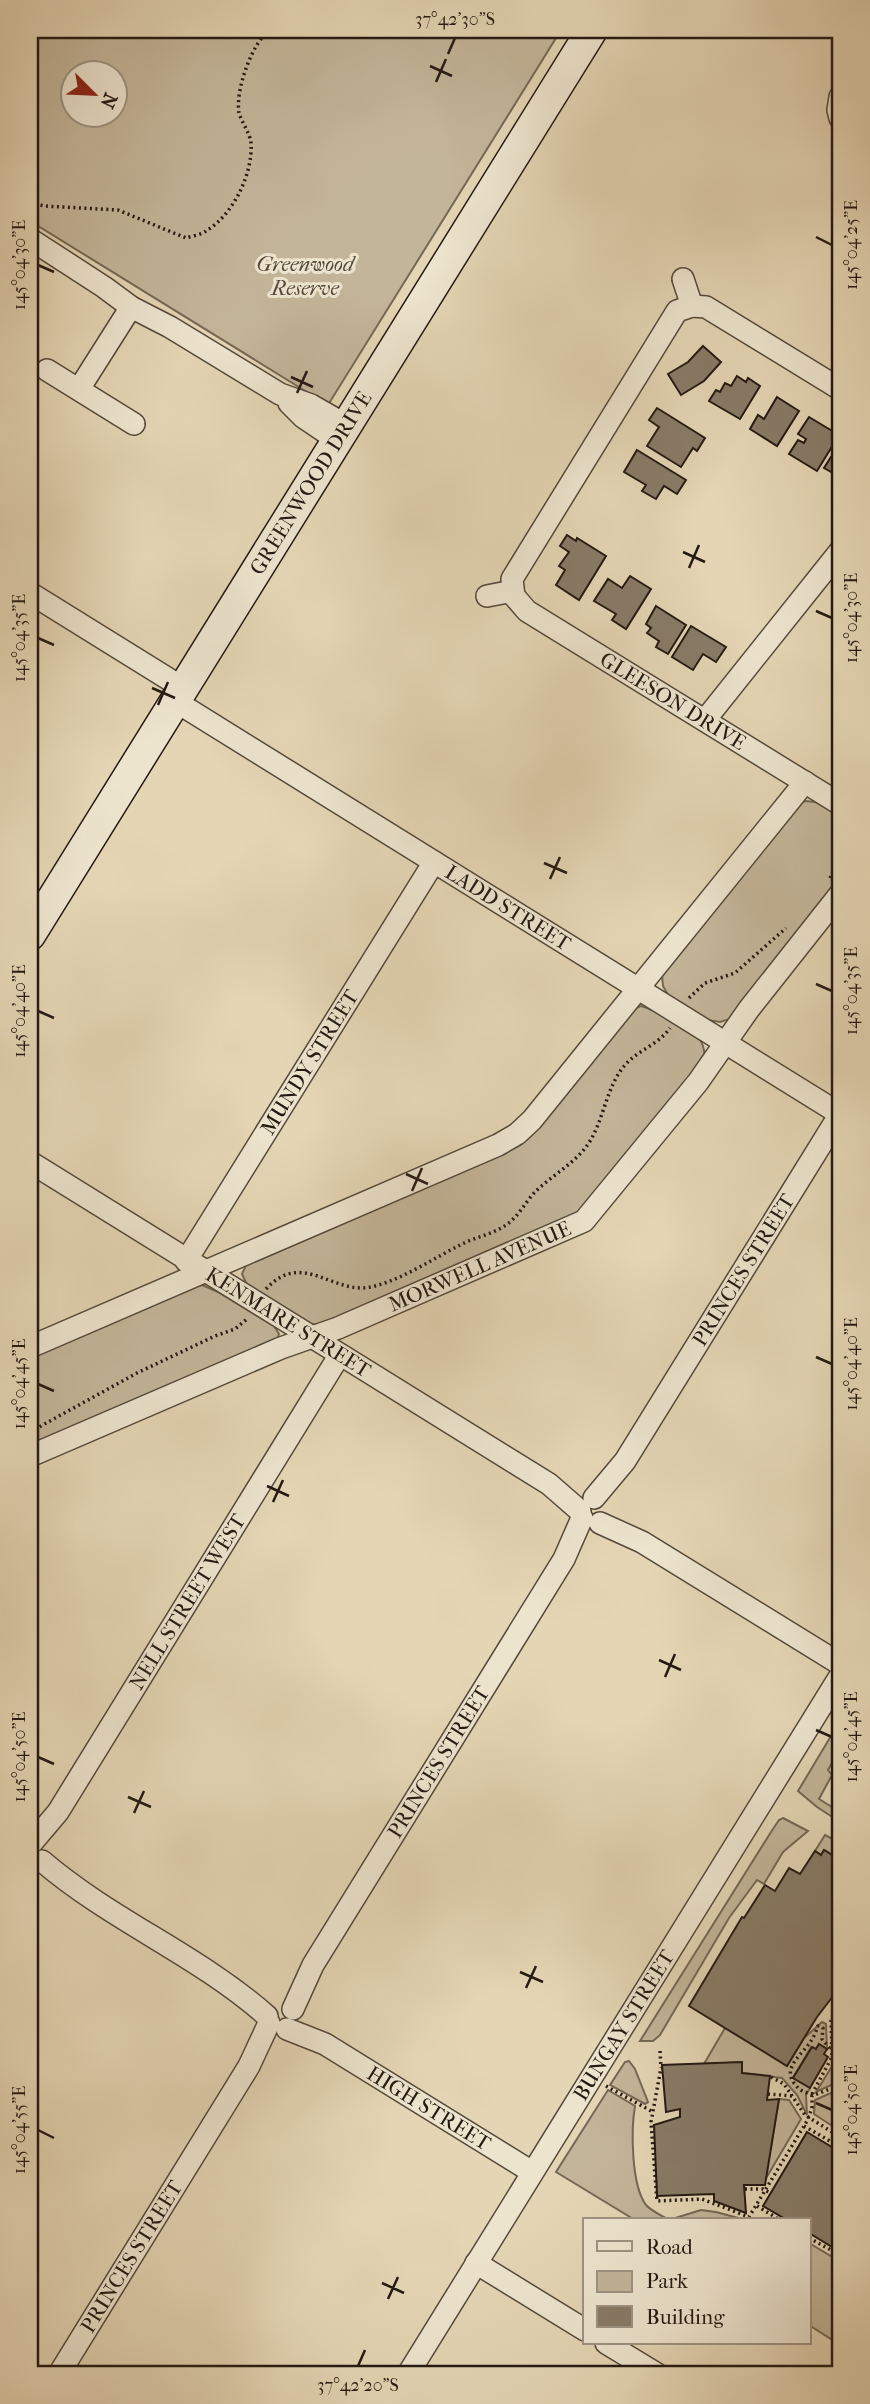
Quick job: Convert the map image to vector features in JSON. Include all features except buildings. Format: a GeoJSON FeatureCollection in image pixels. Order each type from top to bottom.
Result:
{"type":"FeatureCollection","features":[{"type":"Feature","properties":{"kind":"street","name":"GREENWOOD DRIVE"},"geometry":{"type":"LineString","coordinates":[[30,935],[592,30]]}},
{"type":"Feature","properties":{"kind":"street"},"geometry":{"type":"LineString","coordinates":[[840,97],[840,118]]}},
{"type":"Feature","properties":{"kind":"street"},"geometry":{"type":"LineString","coordinates":[[30,239],[131,307],[170,327],[280,394],[311,405],[342,433]]}},
{"type":"Feature","properties":{"kind":"street"},"geometry":{"type":"LineString","coordinates":[[683,279],[692,306]]}},
{"type":"Feature","properties":{"kind":"street"},"geometry":{"type":"LineString","coordinates":[[487,596],[513,591],[513,573],[677,311],[692,306],[714,310],[840,389]]}},
{"type":"Feature","properties":{"kind":"street"},"geometry":{"type":"LineString","coordinates":[[79,389],[131,307]]}},
{"type":"Feature","properties":{"kind":"street"},"geometry":{"type":"LineString","coordinates":[[47,370],[134,424]]}},
{"type":"Feature","properties":{"kind":"street"},"geometry":{"type":"LineString","coordinates":[[705,720],[840,551]]}},
{"type":"Feature","properties":{"kind":"street","name":"GLEESON DRIVE"},"geometry":{"type":"LineString","coordinates":[[513,591],[518,602],[527,611],[840,804]]}},
{"type":"Feature","properties":{"kind":"street","name":"LADD STREET"},"geometry":{"type":"LineString","coordinates":[[30,593],[434,862],[840,1114]]}},
{"type":"Feature","properties":{"kind":"street"},"geometry":{"type":"LineString","coordinates":[[30,1347],[509,1140],[532,1120],[805,782]]}},
{"type":"Feature","properties":{"kind":"street","name":"MUNDY STREET"},"geometry":{"type":"LineString","coordinates":[[186,1261],[434,862]]}},
{"type":"Feature","properties":{"kind":"street","name":"MORWELL AVENUE"},"geometry":{"type":"LineString","coordinates":[[30,1456],[281,1348],[338,1328],[584,1221],[698,1082],[749,1009],[840,894]]}},
{"type":"Feature","properties":{"kind":"street","name":"PRINCES STREET"},"geometry":{"type":"LineString","coordinates":[[59,2374],[840,1114]]}},
{"type":"Feature","properties":{"kind":"street","name":"KENMARE STREET"},"geometry":{"type":"LineString","coordinates":[[30,1162],[840,1664]]}},
{"type":"Feature","properties":{"kind":"street","name":"NELL STREET WEST"},"geometry":{"type":"LineString","coordinates":[[34,1859],[58,1812],[340,1356]]}},
{"type":"Feature","properties":{"kind":"street","name":"BUNGAY STREET"},"geometry":{"type":"LineString","coordinates":[[408,2374],[840,1676]]}},
{"type":"Feature","properties":{"kind":"street","name":"HIGH STREET"},"geometry":{"type":"LineString","coordinates":[[34,1859],[75,1888],[532,2172]]}},
{"type":"Feature","properties":{"kind":"street"},"geometry":{"type":"LineString","coordinates":[[476,2263],[583,2329]]}},
{"type":"Feature","properties":{"kind":"street"},"geometry":{"type":"LineString","coordinates":[[608,2344],[657,2374]]}},
{"type":"Feature","properties":{"kind":"path"},"geometry":{"type":"LineString","coordinates":[[30,202],[44,206],[118,210],[186,238],[206,231],[230,208],[247,179],[251,142],[239,112],[242,78],[262,36],[270,30]]}},
{"type":"Feature","properties":{"kind":"path"},"geometry":{"type":"LineString","coordinates":[[660,2052],[662,2068],[651,2122],[657,2201],[702,2199],[749,2217],[768,2192],[808,2118],[812,2108],[812,2095],[832,2057],[831,2021],[835,2009]]}},
{"type":"Feature","properties":{"kind":"path"},"geometry":{"type":"LineString","coordinates":[[832,2051],[822,2039],[823,2028],[818,2026],[811,2041],[790,2069],[792,2080],[800,2090],[812,2095],[840,2085]]}},
{"type":"Feature","properties":{"kind":"path"},"geometry":{"type":"LineString","coordinates":[[832,2057],[840,2062]]}},
{"type":"Feature","properties":{"kind":"path"},"geometry":{"type":"LineString","coordinates":[[771,2077],[784,2084],[808,2118],[840,2137]]}},
{"type":"Feature","properties":{"kind":"path"},"geometry":{"type":"LineString","coordinates":[[604,2085],[653,2112]]}},
{"type":"Feature","properties":{"kind":"path"},"geometry":{"type":"LineString","coordinates":[[768,2094],[793,2096]]}},
{"type":"Feature","properties":{"kind":"path"},"geometry":{"type":"LineString","coordinates":[[804,2126],[840,2147]]}},
{"type":"Feature","properties":{"kind":"path"},"geometry":{"type":"LineString","coordinates":[[745,2189],[768,2192]]}},
{"type":"Feature","properties":{"kind":"path"},"geometry":{"type":"LineString","coordinates":[[757,2206],[777,2218]]}},
{"type":"Feature","properties":{"kind":"path"},"geometry":{"type":"LineString","coordinates":[[810,2238],[840,2257]]}},
{"type":"Feature","properties":{"kind":"green space","name":"Greenwood Reserve"},"geometry":{"type":"Polygon","coordinates":[[[30,30],[561,30],[328,405],[30,221],[30,30]]]}},
{"type":"Feature","properties":{"kind":"green space"},"geometry":{"type":"Polygon","coordinates":[[[816,802],[840,816],[840,883],[730,1019],[720,1022],[708,1020],[668,995],[663,986],[662,975],[799,803],[816,802]]]}},
{"type":"Feature","properties":{"kind":"green space"},"geometry":{"type":"Polygon","coordinates":[[[641,1006],[673,1020],[696,1036],[702,1044],[705,1057],[578,1217],[318,1325],[311,1324],[247,1285],[242,1274],[247,1263],[502,1151],[633,1009],[641,1006]]]}},
{"type":"Feature","properties":{"kind":"green space"},"geometry":{"type":"Polygon","coordinates":[[[202,1285],[274,1326],[279,1334],[277,1340],[30,1449],[30,1356],[193,1286],[202,1285]]]}},
{"type":"Feature","properties":{"kind":"green space"},"geometry":{"type":"Polygon","coordinates":[[[840,1721],[840,1749],[828,1770],[832,1775],[819,1799],[840,1812],[840,1822],[798,1791],[840,1721]]]}},
{"type":"Feature","properties":{"kind":"green space"},"geometry":{"type":"Polygon","coordinates":[[[783,1818],[808,1831],[783,1852],[764,1884],[757,1880],[729,1918],[660,2035],[653,2041],[640,2041],[771,1832],[783,1818]]]}},
{"type":"Feature","properties":{"kind":"green space"},"geometry":{"type":"Polygon","coordinates":[[[825,1835],[840,1843],[840,1860],[825,1850],[821,1855],[815,1851],[825,1835]]]}},
{"type":"Feature","properties":{"kind":"green space"},"geometry":{"type":"Polygon","coordinates":[[[840,2009],[840,2058],[837,2057],[835,2033],[836,2016],[840,2009]]]}},
{"type":"Feature","properties":{"kind":"green space"},"geometry":{"type":"Polygon","coordinates":[[[822,2022],[826,2024],[827,2049],[819,2044],[816,2049],[811,2047],[793,2078],[810,2088],[806,2095],[807,2115],[797,2095],[782,2078],[742,2073],[742,2062],[704,2064],[725,2028],[803,2039],[822,2022]]]}},
{"type":"Feature","properties":{"kind":"green space"},"geometry":{"type":"Polygon","coordinates":[[[629,2061],[648,2102],[645,2104],[610,2085],[625,2062],[629,2061]]]}},
{"type":"Feature","properties":{"kind":"green space"},"geometry":{"type":"Polygon","coordinates":[[[834,2063],[840,2066],[840,2081],[816,2092],[834,2063]]]}},
{"type":"Feature","properties":{"kind":"green space"},"geometry":{"type":"Polygon","coordinates":[[[840,2089],[840,2131],[814,2114],[815,2100],[840,2089]]]}},
{"type":"Feature","properties":{"kind":"green space"},"geometry":{"type":"Polygon","coordinates":[[[608,2090],[635,2106],[633,2142],[637,2184],[646,2205],[666,2218],[632,2218],[556,2172],[608,2090]]]}},
{"type":"Feature","properties":{"kind":"green space"},"geometry":{"type":"Polygon","coordinates":[[[779,2099],[789,2100],[801,2119],[765,2180],[779,2099]]]}},
{"type":"Feature","properties":{"kind":"green space"},"geometry":{"type":"Polygon","coordinates":[[[701,2210],[738,2218],[675,2218],[701,2210]]]}},
{"type":"Feature","properties":{"kind":"green space"},"geometry":{"type":"Polygon","coordinates":[[[810,2244],[834,2258],[837,2268],[842,2311],[834,2341],[810,2326],[810,2244]]]}}]}
